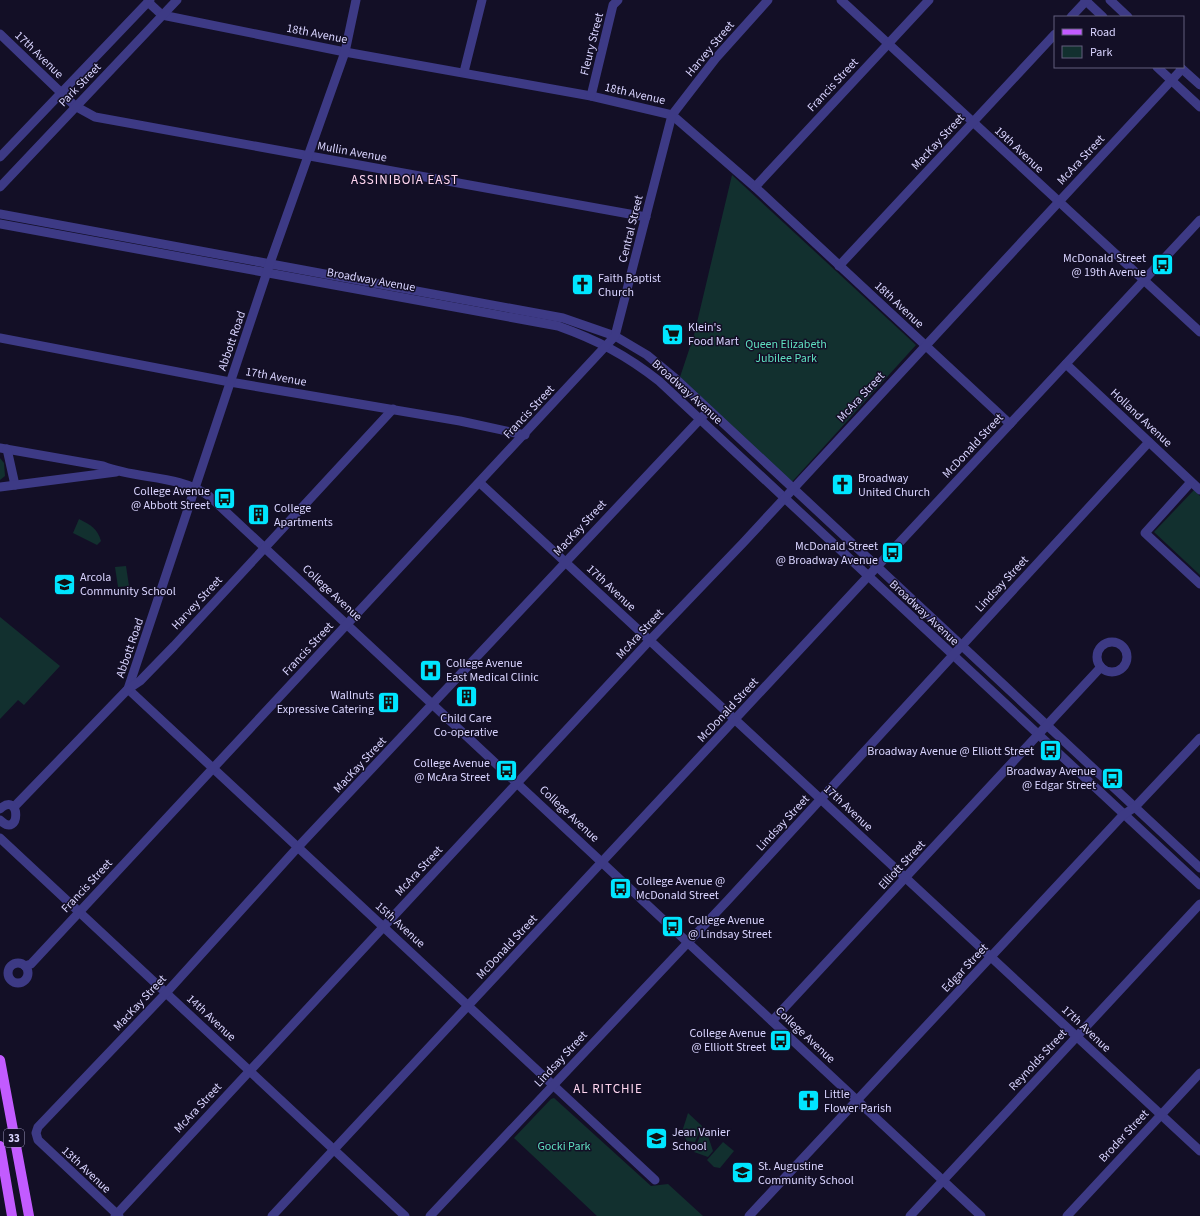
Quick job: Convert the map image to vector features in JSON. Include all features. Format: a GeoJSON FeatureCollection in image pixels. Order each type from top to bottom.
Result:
{"type":"FeatureCollection","features":[{"type":"Feature","properties":{"kind":"main road","name":"33"},"geometry":{"type":"LineString","coordinates":[[0,1060],[29,1216]]}},
{"type":"Feature","properties":{"kind":"main road","name":"33"},"geometry":{"type":"LineString","coordinates":[[0,1146],[12,1216]]}},
{"type":"Feature","properties":{"kind":"street","name":"Park Street"},"geometry":{"type":"LineString","coordinates":[[0,187],[75,106],[177,0]]}},
{"type":"Feature","properties":{"kind":"street","name":"Abbott Road"},"geometry":{"type":"LineString","coordinates":[[128,689],[197,488],[230,382],[270,263],[345,52],[356,0]]}},
{"type":"Feature","properties":{"kind":"street"},"geometry":{"type":"LineString","coordinates":[[464,72],[482,0]]}},
{"type":"Feature","properties":{"kind":"street","name":"Fleury Street"},"geometry":{"type":"LineString","coordinates":[[591,96],[613,6],[618,0]]}},
{"type":"Feature","properties":{"kind":"street","name":"Harvey Street"},"geometry":{"type":"LineString","coordinates":[[672,115],[716,58],[768,0]]}},
{"type":"Feature","properties":{"kind":"street","name":"19th Avenue"},"geometry":{"type":"LineString","coordinates":[[841,0],[1200,332]]}},
{"type":"Feature","properties":{"kind":"street","name":"Francis Street"},"geometry":{"type":"LineString","coordinates":[[755,187],[929,0]]}},
{"type":"Feature","properties":{"kind":"street"},"geometry":{"type":"LineString","coordinates":[[1072,16],[1086,0],[1102,16]]}},
{"type":"Feature","properties":{"kind":"street"},"geometry":{"type":"LineString","coordinates":[[1110,0],[1127,16]]}},
{"type":"Feature","properties":{"kind":"street","name":"Park Street"},"geometry":{"type":"LineString","coordinates":[[0,157],[149,1]]}},
{"type":"Feature","properties":{"kind":"street"},"geometry":{"type":"LineString","coordinates":[[149,1],[162,15]]}},
{"type":"Feature","properties":{"kind":"street","name":"18th Avenue"},"geometry":{"type":"LineString","coordinates":[[162,15],[345,52],[464,72],[591,96],[672,115],[755,187],[1010,424]]}},
{"type":"Feature","properties":{"kind":"street","name":"17th Avenue"},"geometry":{"type":"LineString","coordinates":[[0,34],[61,93]]}},
{"type":"Feature","properties":{"kind":"street","name":"MacKay Street"},"geometry":{"type":"LineString","coordinates":[[839,266],[1054,35]]}},
{"type":"Feature","properties":{"kind":"street"},"geometry":{"type":"LineString","coordinates":[[1158,68],[1200,107]]}},
{"type":"Feature","properties":{"kind":"street"},"geometry":{"type":"LineString","coordinates":[[1181,68],[1200,86]]}},
{"type":"Feature","properties":{"kind":"street","name":"McAra Street"},"geometry":{"type":"LineString","coordinates":[[117,1215],[249,1070],[650,640],[794,488],[1172,80],[1181,68]]}},
{"type":"Feature","properties":{"kind":"street","name":"Mullin Avenue"},"geometry":{"type":"LineString","coordinates":[[61,93],[75,106],[95,117],[308,157],[646,217]]}},
{"type":"Feature","properties":{"kind":"street","name":"Central Street"},"geometry":{"type":"LineString","coordinates":[[607,346],[615,336],[672,115]]}},
{"type":"Feature","properties":{"kind":"street","name":"Broadway Avenue"},"geometry":{"type":"LineString","coordinates":[[0,214],[563,318],[615,336],[647,355],[676,379],[962,644],[1200,868]]}},
{"type":"Feature","properties":{"kind":"street","name":"McDonald Street"},"geometry":{"type":"LineString","coordinates":[[272,1216],[1200,220]]}},
{"type":"Feature","properties":{"kind":"street","name":"Broadway Avenue"},"geometry":{"type":"LineString","coordinates":[[0,224],[558,326],[607,346],[634,362],[659,381],[1123,815],[1200,885]]}},
{"type":"Feature","properties":{"kind":"street","name":"17th Avenue"},"geometry":{"type":"LineString","coordinates":[[0,338],[230,382],[393,409],[525,434]]}},
{"type":"Feature","properties":{"kind":"street","name":"Francis Street"},"geometry":{"type":"LineString","coordinates":[[25,966],[31,964],[607,346]]}},
{"type":"Feature","properties":{"kind":"street","name":"Holland Avenue"},"geometry":{"type":"LineString","coordinates":[[1066,364],[1200,490]]}},
{"type":"Feature","properties":{"kind":"street","name":"Harvey Street"},"geometry":{"type":"LineString","coordinates":[[0,820],[6,824],[14,821],[17,815],[14,807],[128,689],[140,681],[174,646],[393,409]]}},
{"type":"Feature","properties":{"kind":"street","name":"MacKay Street"},"geometry":{"type":"LineString","coordinates":[[38,1140],[36,1133],[38,1127],[166,993],[298,847],[709,410]]}},
{"type":"Feature","properties":{"kind":"street","name":"Lindsay Street"},"geometry":{"type":"LineString","coordinates":[[430,1216],[821,799],[1149,442]]}},
{"type":"Feature","properties":{"kind":"street","name":"College Avenue"},"geometry":{"type":"LineString","coordinates":[[15,485],[3,449],[103,466],[118,472],[179,482],[197,488],[209,496],[981,1216]]}},
{"type":"Feature","properties":{"kind":"street","name":"College Avenue"},"geometry":{"type":"LineString","coordinates":[[0,488],[118,472]]}},
{"type":"Feature","properties":{"kind":"street"},"geometry":{"type":"LineString","coordinates":[[1191,482],[1145,533],[1200,584]]}},
{"type":"Feature","properties":{"kind":"street","name":"17th Avenue"},"geometry":{"type":"LineString","coordinates":[[480,483],[1200,1151]]}},
{"type":"Feature","properties":{"kind":"street","name":"Elliott Street"},"geometry":{"type":"LineString","coordinates":[[772,1021],[1101,667]]}},
{"type":"Feature","properties":{"kind":"street","name":"15th Avenue"},"geometry":{"type":"LineString","coordinates":[[128,689],[655,1180]]}},
{"type":"Feature","properties":{"kind":"street","name":"Edgar Street"},"geometry":{"type":"LineString","coordinates":[[749,1216],[858,1101],[1123,815],[1136,807],[1200,738]]}},
{"type":"Feature","properties":{"kind":"street"},"geometry":{"type":"LineString","coordinates":[[0,809],[8,805],[14,807]]}},
{"type":"Feature","properties":{"kind":"street","name":"14th Avenue"},"geometry":{"type":"LineString","coordinates":[[0,838],[405,1216]]}},
{"type":"Feature","properties":{"kind":"street","name":"Reynolds Street"},"geometry":{"type":"LineString","coordinates":[[910,1216],[1200,904]]}},
{"type":"Feature","properties":{"kind":"street","name":"Broder Street"},"geometry":{"type":"LineString","coordinates":[[1067,1216],[1200,1073]]}},
{"type":"Feature","properties":{"kind":"street","name":"13th Avenue"},"geometry":{"type":"LineString","coordinates":[[38,1140],[117,1215]]}},
{"type":"Feature","properties":{"kind":"green space","name":"Queen Elizabeth Jubilee Park"},"geometry":{"type":"Polygon","coordinates":[[[732,175],[916,345],[791,483],[680,377],[694,335],[732,175]]]}},
{"type":"Feature","properties":{"kind":"green space"},"geometry":{"type":"Polygon","coordinates":[[[0,458],[4,463],[5,476],[0,480],[0,458]]]}},
{"type":"Feature","properties":{"kind":"green space"},"geometry":{"type":"Polygon","coordinates":[[[1194,490],[1200,496],[1200,575],[1154,532],[1194,490]]]}},
{"type":"Feature","properties":{"kind":"green space"},"geometry":{"type":"Polygon","coordinates":[[[79,519],[90,525],[98,533],[101,541],[97,545],[73,533],[79,519]]]}},
{"type":"Feature","properties":{"kind":"green space"},"geometry":{"type":"Polygon","coordinates":[[[126,566],[129,586],[118,587],[115,567],[126,566]]]}},
{"type":"Feature","properties":{"kind":"green space"},"geometry":{"type":"Polygon","coordinates":[[[0,617],[60,666],[24,705],[18,700],[0,719],[0,617]]]}},
{"type":"Feature","properties":{"kind":"green space","name":"Gocki Park"},"geometry":{"type":"Polygon","coordinates":[[[554,1098],[651,1186],[668,1184],[703,1216],[597,1216],[514,1138],[551,1099],[554,1098]]]}},
{"type":"Feature","properties":{"kind":"green space"},"geometry":{"type":"Polygon","coordinates":[[[688,1113],[702,1126],[695,1142],[687,1141],[682,1132],[688,1113]]]}},
{"type":"Feature","properties":{"kind":"green space"},"geometry":{"type":"Polygon","coordinates":[[[702,1130],[708,1136],[713,1151],[708,1157],[694,1152],[702,1130]]]}},
{"type":"Feature","properties":{"kind":"green space"},"geometry":{"type":"Polygon","coordinates":[[[723,1142],[734,1151],[720,1168],[714,1167],[707,1160],[723,1142]]]}},
{"type":"Feature","properties":{"kind":"place","name":"McDonald Street @ 19th Avenue"},"geometry":{"type":"Point","coordinates":[1162,265]}},
{"type":"Feature","properties":{"kind":"place","name":"Faith Baptist Church"},"geometry":{"type":"Point","coordinates":[583,285]}},
{"type":"Feature","properties":{"kind":"place","name":"Klein's Food Mart"},"geometry":{"type":"Point","coordinates":[673,334]}},
{"type":"Feature","properties":{"kind":"place","name":"Broadway United Church"},"geometry":{"type":"Point","coordinates":[842,485]}},
{"type":"Feature","properties":{"kind":"place","name":"College Avenue @ Abbott Street"},"geometry":{"type":"Point","coordinates":[225,498]}},
{"type":"Feature","properties":{"kind":"place","name":"College Apartments"},"geometry":{"type":"Point","coordinates":[259,515]}},
{"type":"Feature","properties":{"kind":"place","name":"McDonald Street @ Broadway Avenue"},"geometry":{"type":"Point","coordinates":[893,553]}},
{"type":"Feature","properties":{"kind":"place","name":"Arcola Community School"},"geometry":{"type":"Point","coordinates":[65,584]}},
{"type":"Feature","properties":{"kind":"place","name":"College Avenue East Medical Clinic"},"geometry":{"type":"Point","coordinates":[431,670]}},
{"type":"Feature","properties":{"kind":"place","name":"Child Care Co-operative"},"geometry":{"type":"Point","coordinates":[466,697]}},
{"type":"Feature","properties":{"kind":"place","name":"Wallnuts Expressive Catering"},"geometry":{"type":"Point","coordinates":[389,702]}},
{"type":"Feature","properties":{"kind":"place","name":"Broadway Avenue @ Elliott Street"},"geometry":{"type":"Point","coordinates":[1050,751]}},
{"type":"Feature","properties":{"kind":"place","name":"College Avenue @ McAra Street"},"geometry":{"type":"Point","coordinates":[506,770]}},
{"type":"Feature","properties":{"kind":"place","name":"Broadway Avenue @ Edgar Street"},"geometry":{"type":"Point","coordinates":[1112,778]}},
{"type":"Feature","properties":{"kind":"place","name":"College Avenue @ McDonald Street"},"geometry":{"type":"Point","coordinates":[620,888]}},
{"type":"Feature","properties":{"kind":"place","name":"College Avenue @ Lindsay Street"},"geometry":{"type":"Point","coordinates":[673,927]}},
{"type":"Feature","properties":{"kind":"place","name":"College Avenue @ Elliott Street"},"geometry":{"type":"Point","coordinates":[781,1040]}},
{"type":"Feature","properties":{"kind":"place","name":"Little Flower Parish"},"geometry":{"type":"Point","coordinates":[809,1101]}},
{"type":"Feature","properties":{"kind":"place","name":"Jean Vanier School"},"geometry":{"type":"Point","coordinates":[657,1139]}},
{"type":"Feature","properties":{"kind":"place","name":"St. Augustine Community School"},"geometry":{"type":"Point","coordinates":[742,1173]}},
{"type":"Feature","properties":{"kind":"district","name":"ASSINIBOIA EAST"},"geometry":{"type":"Point","coordinates":[405,180]}},
{"type":"Feature","properties":{"kind":"district","name":"AL RITCHIE"},"geometry":{"type":"Point","coordinates":[608,1089]}}]}
